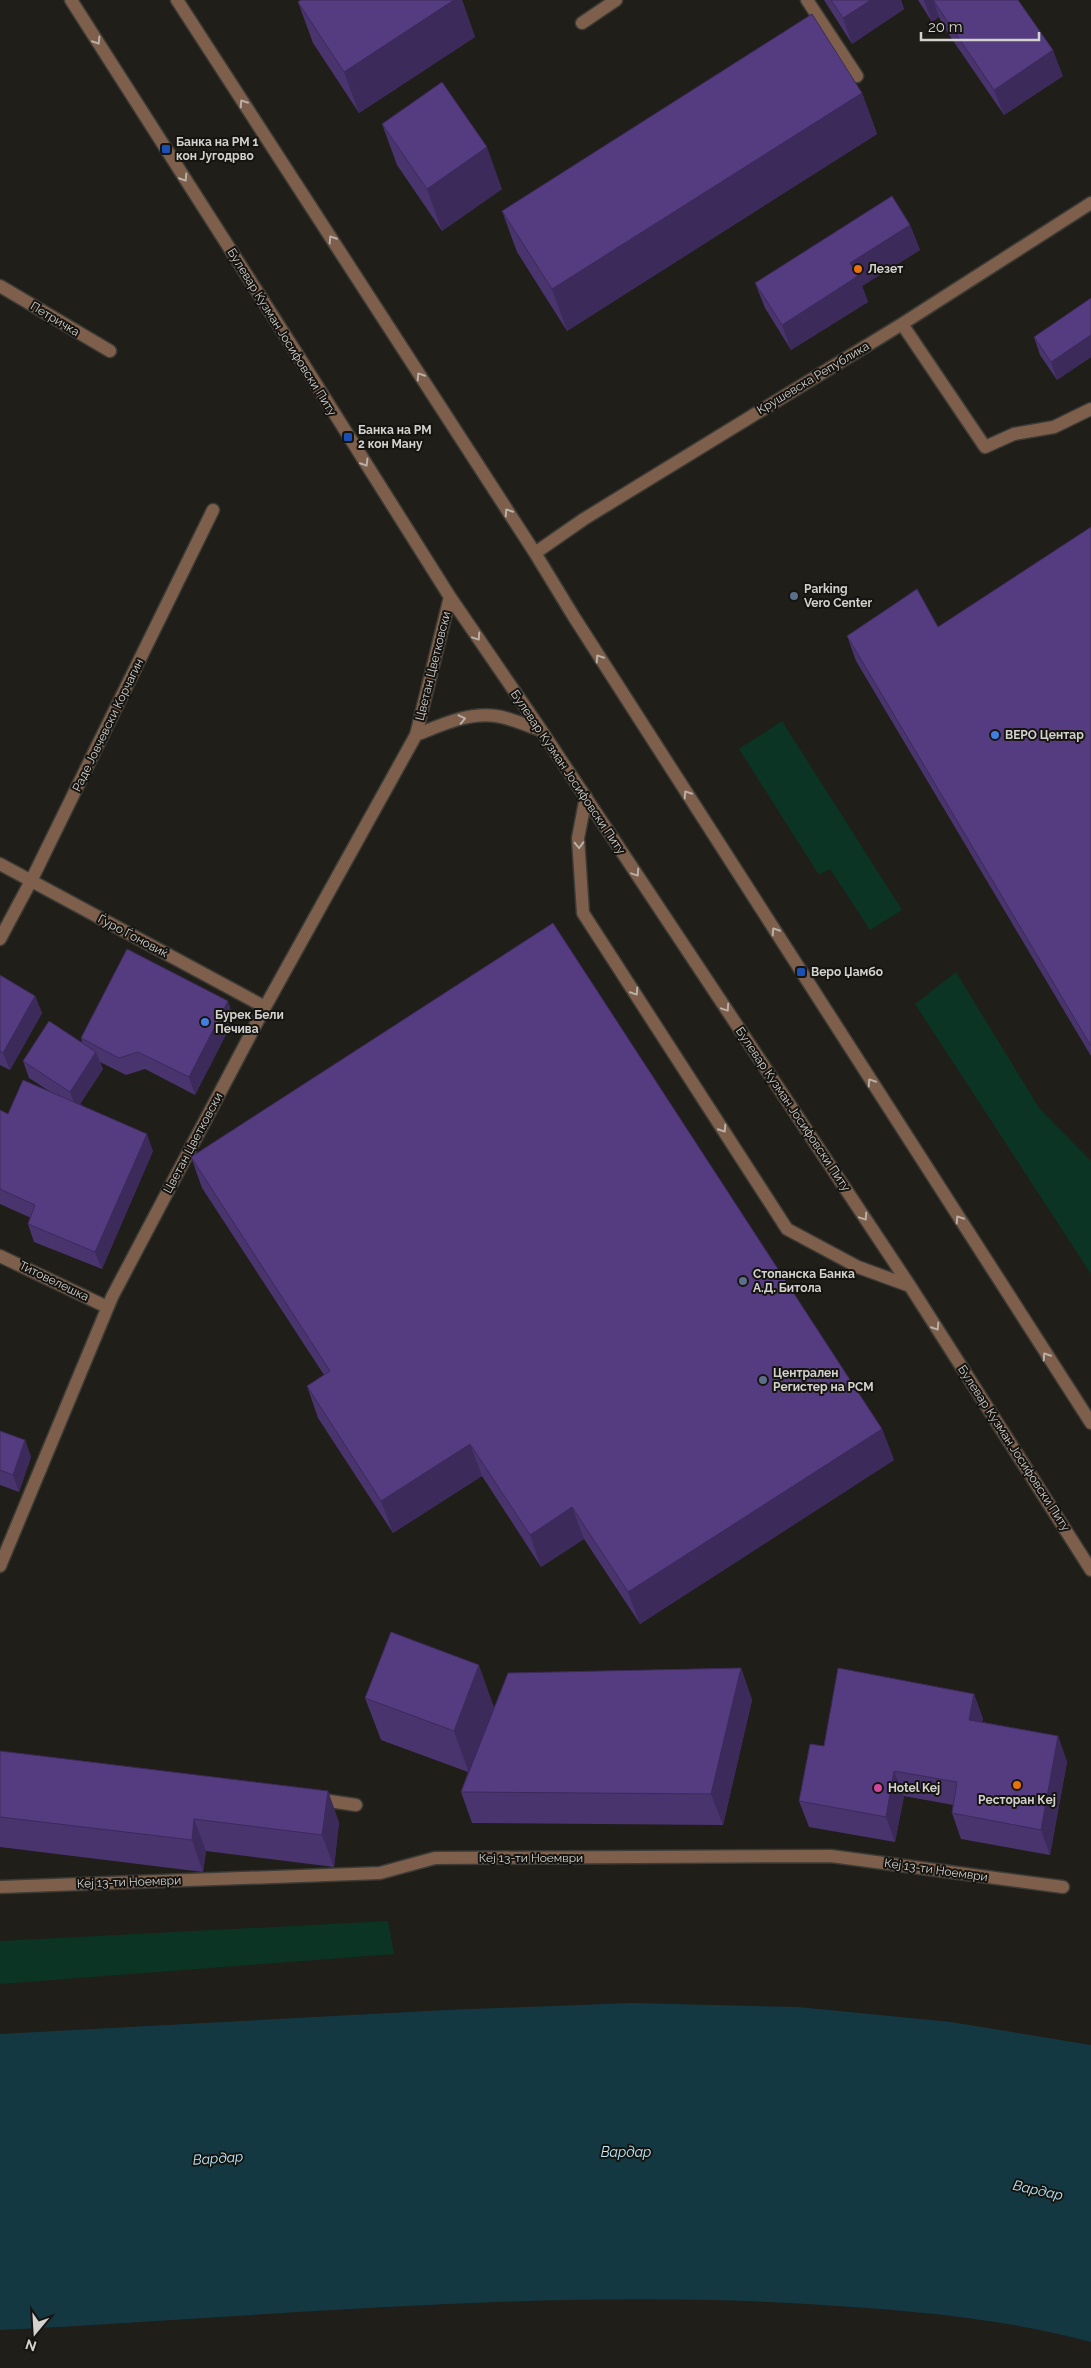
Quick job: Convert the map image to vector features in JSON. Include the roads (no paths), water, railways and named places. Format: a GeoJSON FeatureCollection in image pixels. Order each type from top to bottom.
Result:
{"type":"FeatureCollection","features":[{"type":"Feature","properties":{"kind":"street","name":"Булевар Кузман Јосифовски Питу"},"geometry":{"type":"LineString","coordinates":[[70,0],[299,356],[450,597],[586,797],[910,1286],[1091,1570]]}},
{"type":"Feature","properties":{"kind":"street"},"geometry":{"type":"LineString","coordinates":[[177,0],[535,553],[574,618],[1091,1423]]}},
{"type":"Feature","properties":{"kind":"street"},"geometry":{"type":"LineString","coordinates":[[582,23],[616,0]]}},
{"type":"Feature","properties":{"kind":"street"},"geometry":{"type":"LineString","coordinates":[[807,0],[857,76]]}},
{"type":"Feature","properties":{"kind":"street","name":"Крушевска Република"},"geometry":{"type":"LineString","coordinates":[[535,553],[593,514],[902,324],[1091,203]]}},
{"type":"Feature","properties":{"kind":"street","name":"Петричка"},"geometry":{"type":"LineString","coordinates":[[0,286],[110,351]]}},
{"type":"Feature","properties":{"kind":"street"},"geometry":{"type":"LineString","coordinates":[[902,324],[985,447],[1014,434],[1054,428],[1091,409]]}},
{"type":"Feature","properties":{"kind":"street","name":"Раде Јовчевски Корчагин"},"geometry":{"type":"LineString","coordinates":[[0,939],[31,881],[213,510]]}},
{"type":"Feature","properties":{"kind":"street","name":"Цветан Цветковски"},"geometry":{"type":"LineString","coordinates":[[0,1566],[107,1307],[265,1007],[416,735],[450,597]]}},
{"type":"Feature","properties":{"kind":"street","name":"Цветан Цветковски"},"geometry":{"type":"LineString","coordinates":[[416,735],[457,719],[474,716],[496,716],[541,730]]}},
{"type":"Feature","properties":{"kind":"street"},"geometry":{"type":"LineString","coordinates":[[586,797],[578,838],[583,913],[787,1229],[858,1267],[910,1286]]}},
{"type":"Feature","properties":{"kind":"street","name":"Ѓуро Ѓоновиќ"},"geometry":{"type":"LineString","coordinates":[[0,864],[265,1007]]}},
{"type":"Feature","properties":{"kind":"street","name":"Титовелешка"},"geometry":{"type":"LineString","coordinates":[[0,1256],[107,1307]]}},
{"type":"Feature","properties":{"kind":"street"},"geometry":{"type":"LineString","coordinates":[[1073,1397],[1091,1414]]}},
{"type":"Feature","properties":{"kind":"street","name":"Булевар Кузман Јосифовски Питу"},"geometry":{"type":"LineString","coordinates":[[1073,1540],[1091,1561]]}},
{"type":"Feature","properties":{"kind":"street"},"geometry":{"type":"LineString","coordinates":[[306,1797],[356,1805]]}},
{"type":"Feature","properties":{"kind":"street","name":"Кеј 13-ти Ноември"},"geometry":{"type":"LineString","coordinates":[[0,1887],[380,1873],[436,1858],[831,1856],[1063,1887]]}},
{"type":"Feature","properties":{"kind":"water","name":"Вардар"},"geometry":{"type":"Polygon","coordinates":[[[632,2003],[798,2007],[951,2022],[1091,2045],[1091,2342],[1021,2326],[951,2316],[808,2304],[707,2300],[606,2299],[404,2306],[0,2330],[0,2034],[447,2010],[632,2003]]]}},
{"type":"Feature","properties":{"kind":"place","name":"Банка на РМ 1 кон Југодрво"},"geometry":{"type":"Point","coordinates":[166,149]}},
{"type":"Feature","properties":{"kind":"place","name":"Лезет"},"geometry":{"type":"Point","coordinates":[858,269]}},
{"type":"Feature","properties":{"kind":"place","name":"Банка на РМ 2 кон Ману"},"geometry":{"type":"Point","coordinates":[348,437]}},
{"type":"Feature","properties":{"kind":"place","name":"Parking Vero Center"},"geometry":{"type":"Point","coordinates":[794,596]}},
{"type":"Feature","properties":{"kind":"place","name":"ВЕРО Центар"},"geometry":{"type":"Point","coordinates":[995,735]}},
{"type":"Feature","properties":{"kind":"place","name":"Веро Џамбо"},"geometry":{"type":"Point","coordinates":[801,972]}},
{"type":"Feature","properties":{"kind":"place","name":"Бурек Бели Печива"},"geometry":{"type":"Point","coordinates":[205,1022]}},
{"type":"Feature","properties":{"kind":"place","name":"Стопанска Банка А.Д. Битола"},"geometry":{"type":"Point","coordinates":[743,1281]}},
{"type":"Feature","properties":{"kind":"place","name":"Централен Регистер на РСМ"},"geometry":{"type":"Point","coordinates":[763,1380]}},
{"type":"Feature","properties":{"kind":"place","name":"Ресторан Кej"},"geometry":{"type":"Point","coordinates":[1017,1785]}},
{"type":"Feature","properties":{"kind":"place","name":"Hotel Kej"},"geometry":{"type":"Point","coordinates":[878,1788]}}]}
